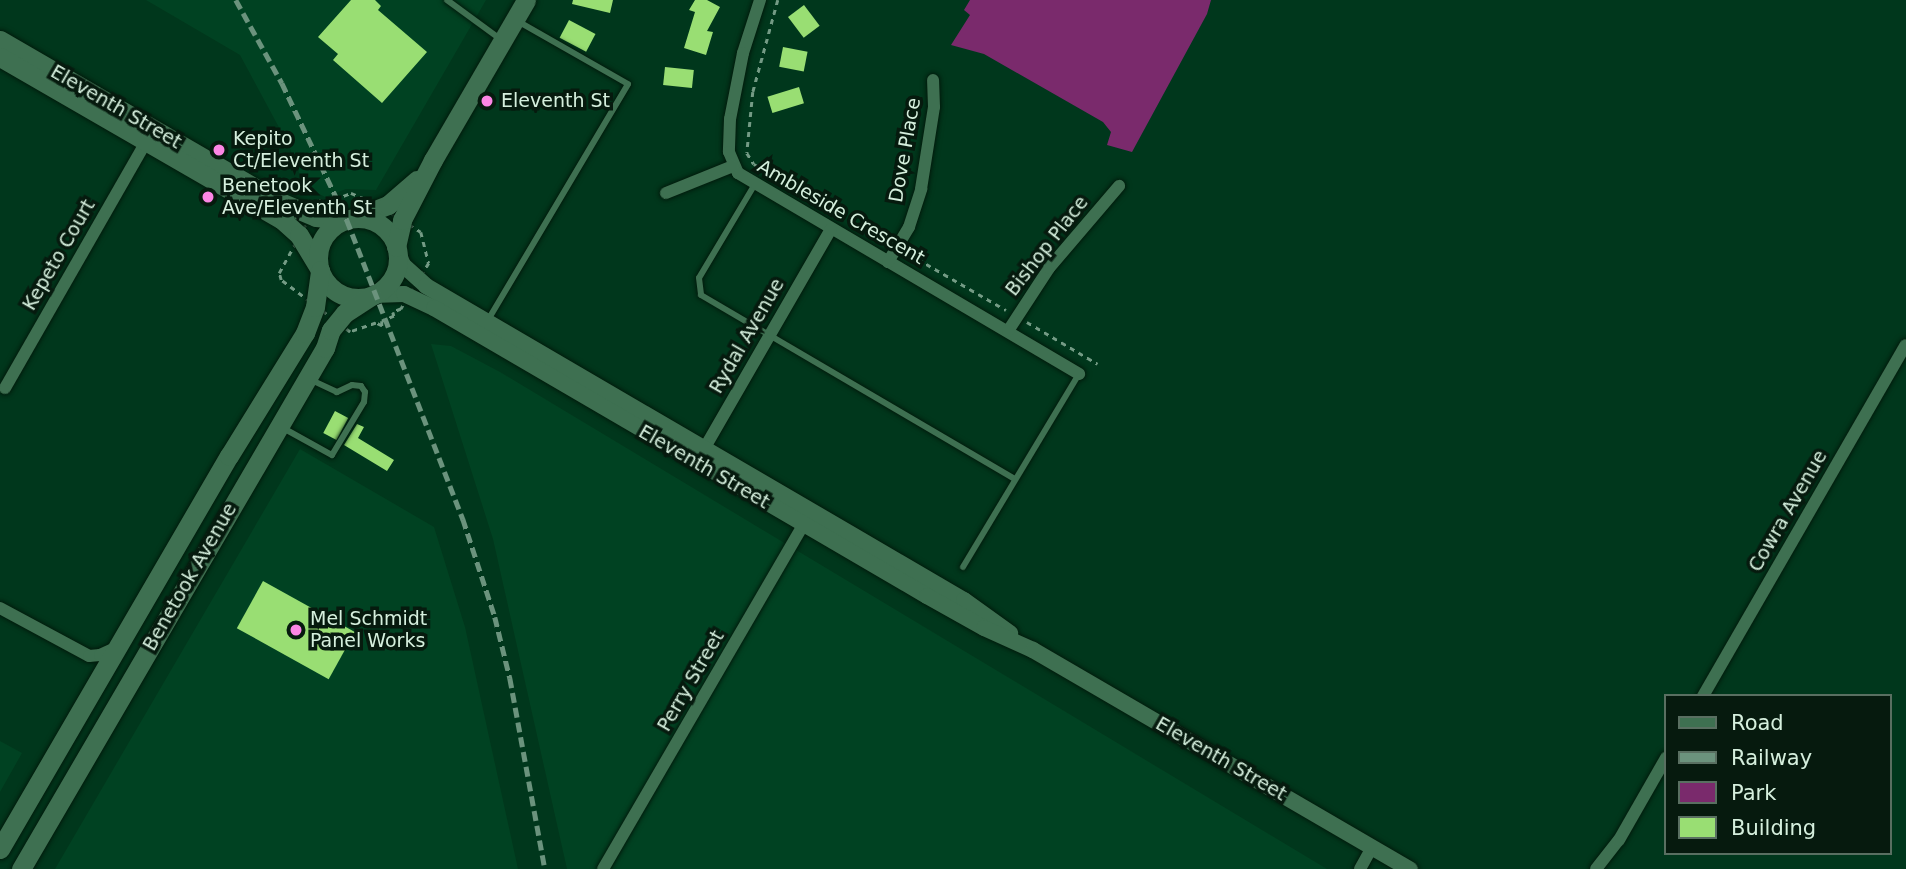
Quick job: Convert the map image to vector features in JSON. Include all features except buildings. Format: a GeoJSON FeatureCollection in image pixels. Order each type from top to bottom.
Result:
{"type":"FeatureCollection","features":[{"type":"Feature","properties":{"kind":"main road"},"geometry":{"type":"LineString","coordinates":[[433,160],[407,190],[382,208],[350,219],[325,236],[319,248],[319,269],[327,284],[340,294],[355,298],[372,295],[393,278],[402,220],[433,160],[526,0]]}},
{"type":"Feature","properties":{"kind":"main road","name":"Eleventh Street"},"geometry":{"type":"LineString","coordinates":[[0,40],[276,216],[299,235],[319,269]]}},
{"type":"Feature","properties":{"kind":"main road","name":"Eleventh Street"},"geometry":{"type":"LineString","coordinates":[[0,57],[310,216],[350,219]]}},
{"type":"Feature","properties":{"kind":"main road"},"geometry":{"type":"LineString","coordinates":[[350,219],[377,223],[387,230],[397,249]]}},
{"type":"Feature","properties":{"kind":"main road","name":"Benetook Avenue"},"geometry":{"type":"LineString","coordinates":[[0,849],[229,456],[291,357],[315,307],[319,269]]}},
{"type":"Feature","properties":{"kind":"main road","name":"Benetook Avenue"},"geometry":{"type":"LineString","coordinates":[[21,869],[307,378],[336,323],[372,295]]}},
{"type":"Feature","properties":{"kind":"main road"},"geometry":{"type":"LineString","coordinates":[[229,456],[253,469]]}},
{"type":"Feature","properties":{"kind":"street","name":"Ambleside Crescent"},"geometry":{"type":"LineString","coordinates":[[760,0],[743,53],[730,119],[728,143],[733,166],[755,184],[1079,374]]}},
{"type":"Feature","properties":{"kind":"street","name":"Dove Place"},"geometry":{"type":"LineString","coordinates":[[888,262],[909,228],[921,189],[934,107],[933,80]]}},
{"type":"Feature","properties":{"kind":"street","name":"Kepeto Court"},"geometry":{"type":"LineString","coordinates":[[5,388],[150,135]]}},
{"type":"Feature","properties":{"kind":"street"},"geometry":{"type":"LineString","coordinates":[[666,193],[733,166]]}},
{"type":"Feature","properties":{"kind":"street","name":"Bishop Place"},"geometry":{"type":"LineString","coordinates":[[1007,331],[1049,268],[1119,186]]}},
{"type":"Feature","properties":{"kind":"street","name":"Rydal Avenue"},"geometry":{"type":"LineString","coordinates":[[700,455],[831,229]]}},
{"type":"Feature","properties":{"kind":"street","name":"Eleventh Street"},"geometry":{"type":"LineString","coordinates":[[397,249],[403,265],[417,280],[483,329]]}},
{"type":"Feature","properties":{"kind":"street","name":"Eleventh Street"},"geometry":{"type":"LineString","coordinates":[[372,295],[407,295],[483,329],[808,518],[964,600],[1033,650],[1410,869]]}},
{"type":"Feature","properties":{"kind":"street","name":"Cowra Avenue"},"geometry":{"type":"LineString","coordinates":[[1704,694],[1906,345]]}},
{"type":"Feature","properties":{"kind":"street","name":"Perry Street"},"geometry":{"type":"LineString","coordinates":[[603,869],[808,518]]}},
{"type":"Feature","properties":{"kind":"street"},"geometry":{"type":"LineString","coordinates":[[0,608],[89,656],[100,655],[118,645]]}},
{"type":"Feature","properties":{"kind":"street"},"geometry":{"type":"LineString","coordinates":[[1596,869],[1619,840],[1664,761]]}},
{"type":"Feature","properties":{"kind":"street"},"geometry":{"type":"LineString","coordinates":[[1608,869],[1619,840]]}},
{"type":"Feature","properties":{"kind":"street"},"geometry":{"type":"LineString","coordinates":[[1360,869],[1372,847]]}},
{"type":"Feature","properties":{"kind":"lane"},"geometry":{"type":"LineString","coordinates":[[447,0],[502,40]]}},
{"type":"Feature","properties":{"kind":"lane"},"geometry":{"type":"LineString","coordinates":[[483,329],[628,84],[515,19]]}},
{"type":"Feature","properties":{"kind":"lane"},"geometry":{"type":"LineString","coordinates":[[755,184],[698,284],[706,300],[1014,480]]}},
{"type":"Feature","properties":{"kind":"lane"},"geometry":{"type":"LineString","coordinates":[[963,568],[1079,374]]}},
{"type":"Feature","properties":{"kind":"lane"},"geometry":{"type":"LineString","coordinates":[[278,426],[332,455],[364,402],[365,392],[357,385],[331,391],[307,378]]}},
{"type":"Feature","properties":{"kind":"path"},"geometry":{"type":"LineString","coordinates":[[778,0],[752,92],[747,153],[754,164],[1098,364]]}},
{"type":"Feature","properties":{"kind":"path"},"geometry":{"type":"LineString","coordinates":[[351,193],[421,232],[429,263],[407,295],[401,309],[382,321],[382,326],[376,323],[350,332],[281,280],[279,273],[310,216],[319,200],[325,203],[351,193]]}},
{"type":"Feature","properties":{"kind":"shaded area"},"geometry":{"type":"Polygon","coordinates":[[[146,0],[486,0],[376,190],[346,189],[325,197],[304,186],[289,146],[240,55],[146,0]]]}},
{"type":"Feature","properties":{"kind":"shaded area"},"geometry":{"type":"Polygon","coordinates":[[[431,344],[451,346],[500,372],[1327,869],[567,869],[493,539],[431,344]]]}},
{"type":"Feature","properties":{"kind":"shaded area"},"geometry":{"type":"Polygon","coordinates":[[[300,449],[434,527],[465,627],[518,869],[55,869],[300,449]]]}},
{"type":"Feature","properties":{"kind":"shaded area"},"geometry":{"type":"Polygon","coordinates":[[[0,741],[22,753],[0,792],[0,741]]]}},
{"type":"Feature","properties":{"kind":"green space"},"geometry":{"type":"Polygon","coordinates":[[[970,0],[1211,0],[1207,14],[1132,152],[1107,145],[1111,132],[1103,122],[984,54],[951,45],[970,15],[964,10],[970,0]]]}},
{"type":"Feature","properties":{"kind":"railway"},"geometry":{"type":"LineString","coordinates":[[236,0],[282,83],[347,220],[463,519],[495,617],[510,678],[545,869]]}},
{"type":"Feature","properties":{"kind":"place","name":"Eleventh St"},"geometry":{"type":"Point","coordinates":[487,101]}},
{"type":"Feature","properties":{"kind":"place","name":"Kepito Ct/Eleventh St"},"geometry":{"type":"Point","coordinates":[219,150]}},
{"type":"Feature","properties":{"kind":"place","name":"Benetook Ave/Eleventh St"},"geometry":{"type":"Point","coordinates":[208,197]}},
{"type":"Feature","properties":{"kind":"place","name":"Mel Schmidt Panel Works"},"geometry":{"type":"Point","coordinates":[296,630]}}]}
